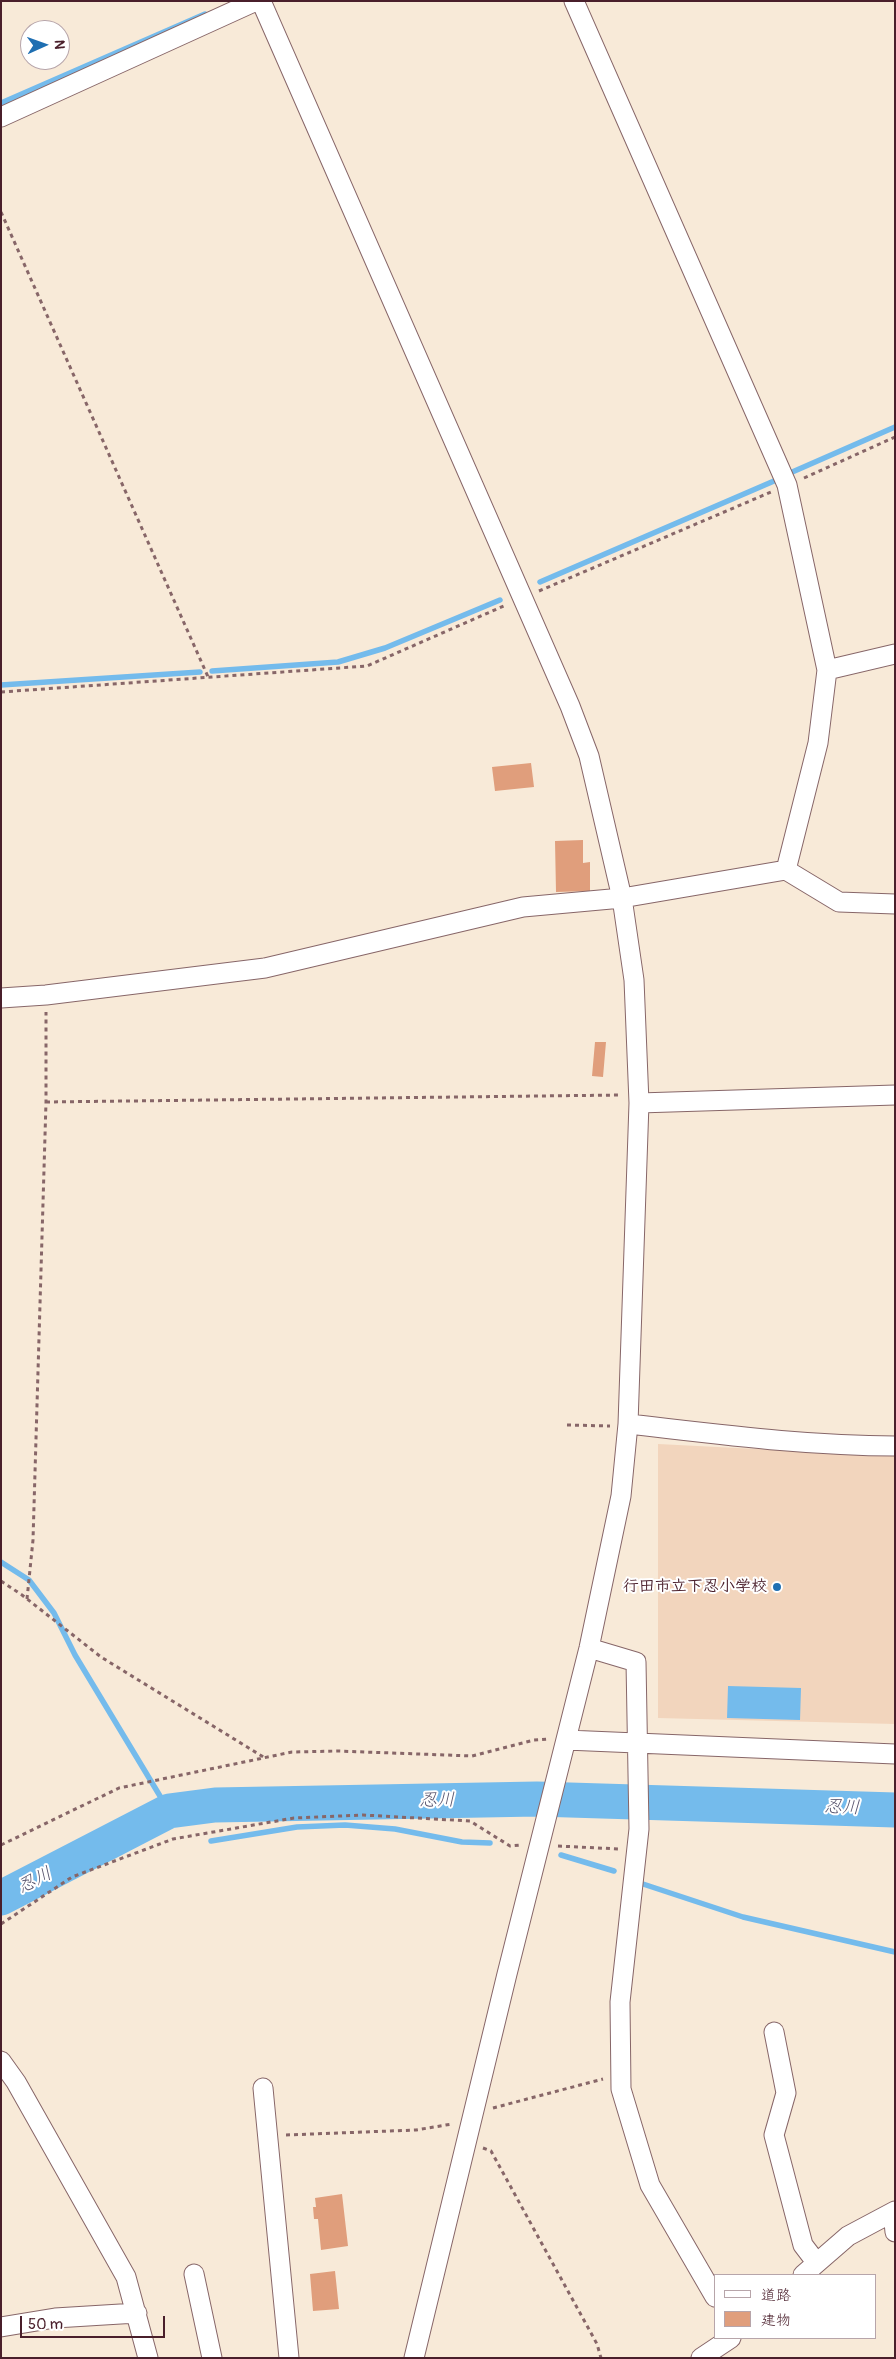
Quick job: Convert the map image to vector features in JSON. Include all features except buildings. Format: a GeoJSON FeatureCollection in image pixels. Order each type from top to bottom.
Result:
{"type":"FeatureCollection","features":[{"type":"Feature","properties":{"kind":"street"},"geometry":{"type":"LineString","coordinates":[[1,117],[256,1]]}},
{"type":"Feature","properties":{"kind":"street"},"geometry":{"type":"LineString","coordinates":[[261,1],[570,706],[589,756],[622,898],[634,980],[639,1099],[620,1425],[621,1496],[589,1648],[470,2124],[414,2358]]}},
{"type":"Feature","properties":{"kind":"street"},"geometry":{"type":"LineString","coordinates":[[574,1],[787,485],[828,670],[818,743],[786,870]]}},
{"type":"Feature","properties":{"kind":"street"},"geometry":{"type":"LineString","coordinates":[[828,670],[895,654]]}},
{"type":"Feature","properties":{"kind":"street"},"geometry":{"type":"LineString","coordinates":[[1,998],[46,995],[265,968],[523,907],[622,898],[786,870],[839,902],[895,904]]}},
{"type":"Feature","properties":{"kind":"street"},"geometry":{"type":"LineString","coordinates":[[639,1099],[895,1095]]}},
{"type":"Feature","properties":{"kind":"street"},"geometry":{"type":"LineString","coordinates":[[620,1425],[848,1446],[895,1446]]}},
{"type":"Feature","properties":{"kind":"street"},"geometry":{"type":"LineString","coordinates":[[589,1648],[636,1662],[639,1829],[620,2002],[620,2089],[650,2185],[714,2295]]}},
{"type":"Feature","properties":{"kind":"street"},"geometry":{"type":"LineString","coordinates":[[566,1740],[637,1749],[895,1754]]}},
{"type":"Feature","properties":{"kind":"street"},"geometry":{"type":"LineString","coordinates":[[774,2032],[786,2093],[774,2135],[810,2269],[848,2236],[894,2212],[895,2232]]}},
{"type":"Feature","properties":{"kind":"street"},"geometry":{"type":"LineString","coordinates":[[1,2060],[16,2082],[126,2277],[148,2358]]}},
{"type":"Feature","properties":{"kind":"street"},"geometry":{"type":"LineString","coordinates":[[263,2088],[289,2358]]}},
{"type":"Feature","properties":{"kind":"street"},"geometry":{"type":"LineString","coordinates":[[194,2274],[212,2358]]}},
{"type":"Feature","properties":{"kind":"street"},"geometry":{"type":"LineString","coordinates":[[1,2326],[55,2318],[137,2313]]}},
{"type":"Feature","properties":{"kind":"street"},"geometry":{"type":"LineString","coordinates":[[701,2358],[730,2339]]}},
{"type":"Feature","properties":{"kind":"path"},"geometry":{"type":"LineString","coordinates":[[1,212],[209,679]]}},
{"type":"Feature","properties":{"kind":"path"},"geometry":{"type":"LineString","coordinates":[[1,692],[209,679],[367,666],[895,437]]}},
{"type":"Feature","properties":{"kind":"path"},"geometry":{"type":"LineString","coordinates":[[28,1599],[33,1540],[46,1102],[46,995]]}},
{"type":"Feature","properties":{"kind":"path"},"geometry":{"type":"LineString","coordinates":[[46,1102],[639,1099]]}},
{"type":"Feature","properties":{"kind":"path"},"geometry":{"type":"LineString","coordinates":[[566,1425],[620,1425]]}},
{"type":"Feature","properties":{"kind":"path"},"geometry":{"type":"LineString","coordinates":[[1,1581],[28,1599],[101,1657],[265,1758]]}},
{"type":"Feature","properties":{"kind":"path"},"geometry":{"type":"LineString","coordinates":[[1,1845],[119,1788],[292,1752],[338,1751],[472,1756],[534,1740],[566,1740]]}},
{"type":"Feature","properties":{"kind":"path"},"geometry":{"type":"LineString","coordinates":[[1,1924],[72,1877],[173,1839],[294,1818],[362,1815],[470,1821]]}},
{"type":"Feature","properties":{"kind":"path"},"geometry":{"type":"LineString","coordinates":[[268,2136],[416,2130],[445,2124],[470,2124],[501,2107],[621,2074]]}},
{"type":"Feature","properties":{"kind":"path"},"geometry":{"type":"LineString","coordinates":[[470,2124],[491,2151],[597,2344],[601,2358]]}},
{"type":"Feature","properties":{"kind":"shaded area","name":"行田市立下忍小学校"},"geometry":{"type":"Polygon","coordinates":[[[658,1444],[895,1456],[895,1724],[658,1718],[658,1444]]]}},
{"type":"Feature","properties":{"kind":"water"},"geometry":{"type":"Polygon","coordinates":[[[728,1686],[801,1688],[800,1720],[727,1718],[728,1686]]]}},
{"type":"Feature","properties":{"kind":"waterway"},"geometry":{"type":"LineString","coordinates":[[1,103],[205,14]]}},
{"type":"Feature","properties":{"kind":"waterway"},"geometry":{"type":"LineString","coordinates":[[790,473],[895,427]]}},
{"type":"Feature","properties":{"kind":"waterway"},"geometry":{"type":"LineString","coordinates":[[540,582],[774,481]]}},
{"type":"Feature","properties":{"kind":"waterway"},"geometry":{"type":"LineString","coordinates":[[212,671],[338,662],[385,648],[500,600]]}},
{"type":"Feature","properties":{"kind":"waterway"},"geometry":{"type":"LineString","coordinates":[[1,685],[200,672]]}},
{"type":"Feature","properties":{"kind":"waterway"},"geometry":{"type":"LineString","coordinates":[[1,1562],[29,1580],[54,1613],[75,1655],[169,1811]]}},
{"type":"Feature","properties":{"kind":"waterway","name":"忍川"},"geometry":{"type":"LineString","coordinates":[[1,1898],[169,1811],[215,1805],[537,1799],[895,1810]]}},
{"type":"Feature","properties":{"kind":"waterway"},"geometry":{"type":"LineString","coordinates":[[211,1841],[297,1827],[345,1825],[395,1829],[462,1842],[490,1843]]}},
{"type":"Feature","properties":{"kind":"waterway"},"geometry":{"type":"LineString","coordinates":[[561,1855],[614,1871]]}},
{"type":"Feature","properties":{"kind":"waterway"},"geometry":{"type":"LineString","coordinates":[[643,1884],[743,1917],[895,1952]]}},
{"type":"Feature","properties":{"kind":"place","name":"行田市立下忍小学校"},"geometry":{"type":"Point","coordinates":[777,1587]}}]}
